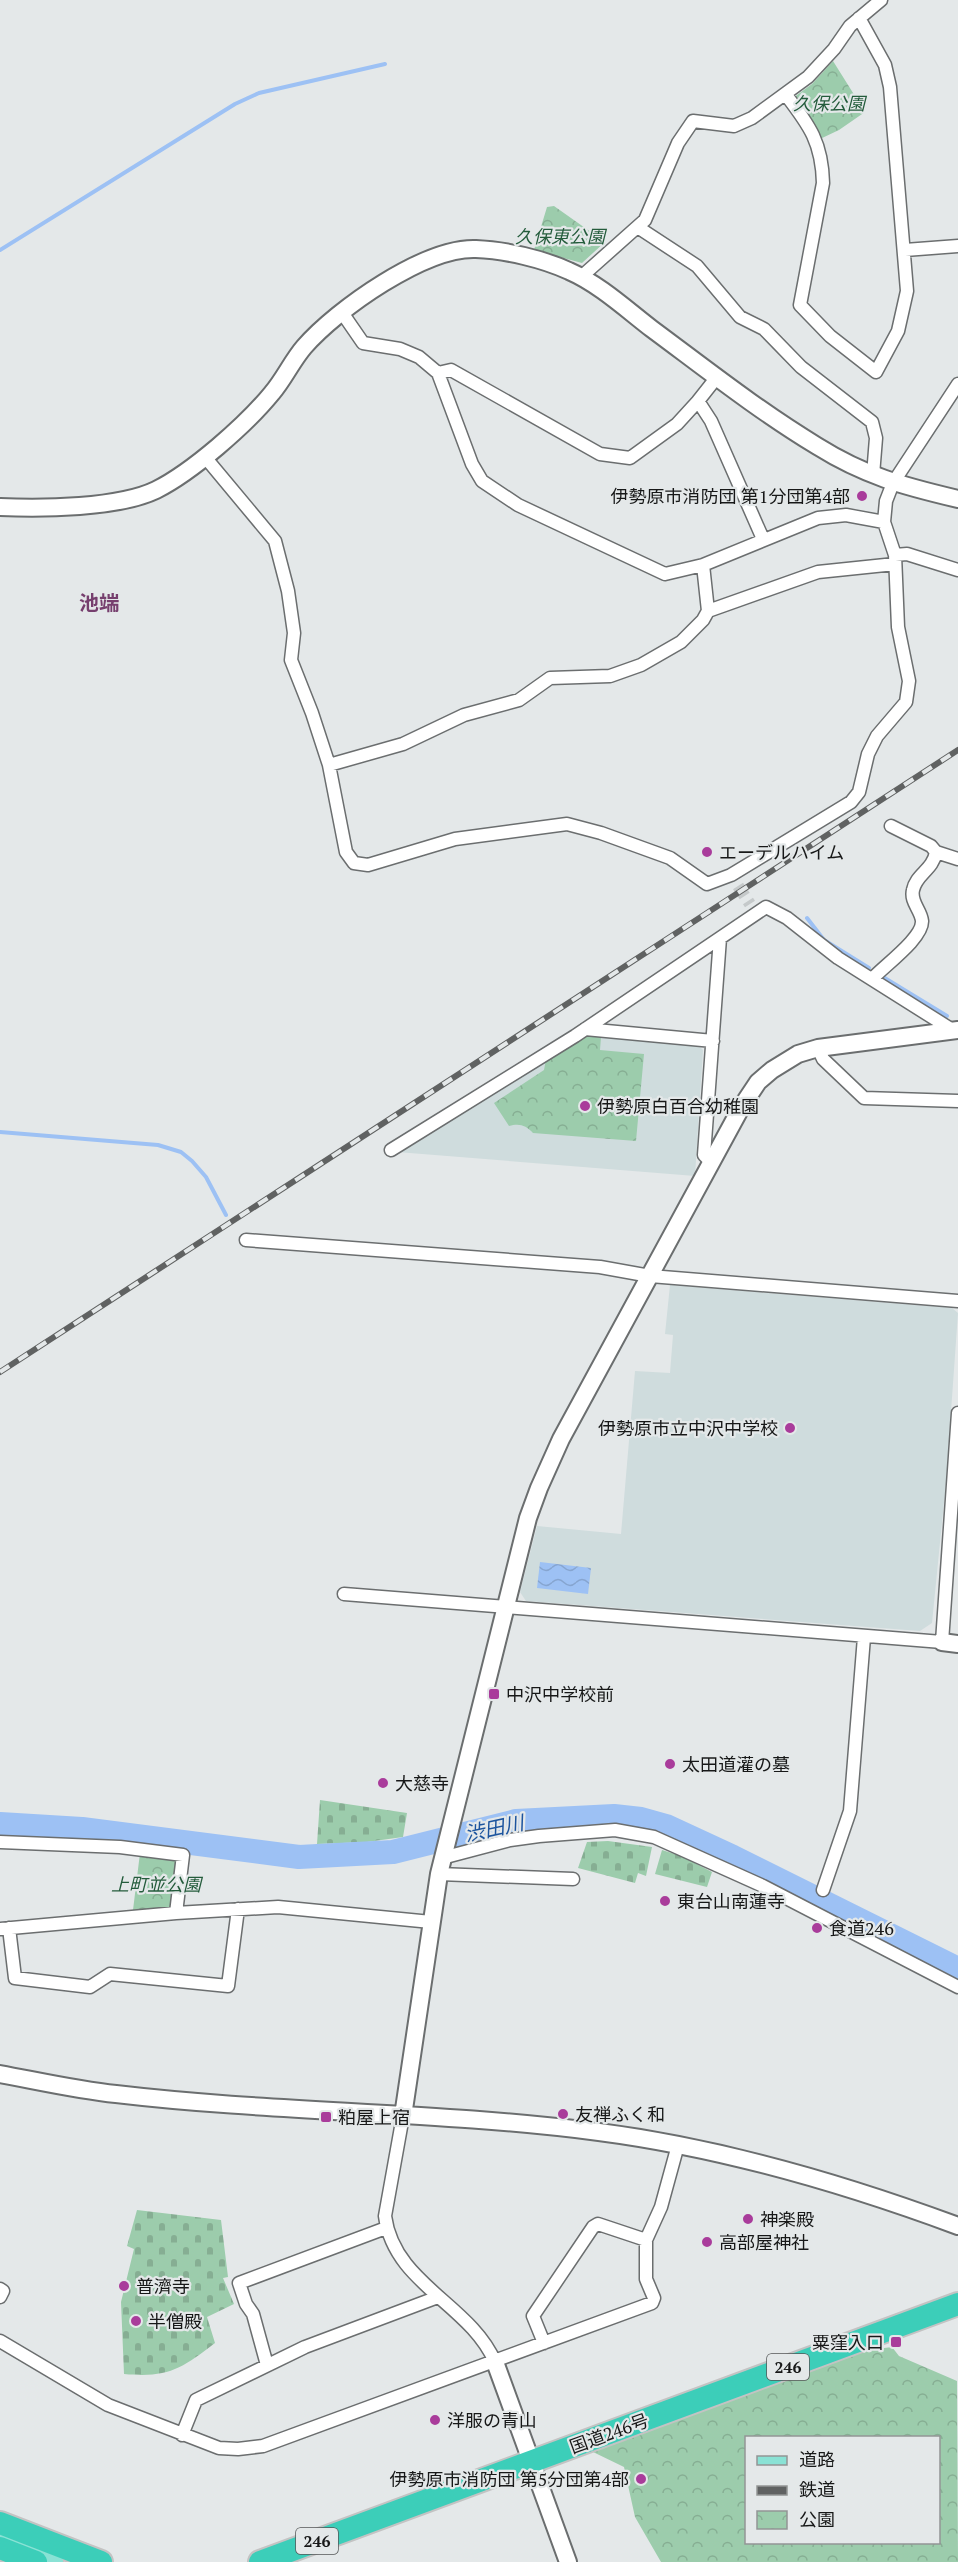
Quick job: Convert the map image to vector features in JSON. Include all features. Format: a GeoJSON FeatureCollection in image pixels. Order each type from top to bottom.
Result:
{"type":"FeatureCollection","features":[{"type":"Feature","properties":{"kind":"highway","name":"国道246号"},"geometry":{"type":"LineString","coordinates":[[260,2562],[958,2304]]}},
{"type":"Feature","properties":{"kind":"highway"},"geometry":{"type":"LineString","coordinates":[[0,2523],[101,2562]]}},
{"type":"Feature","properties":{"kind":"highway"},"geometry":{"type":"LineString","coordinates":[[0,2550],[36,2562]]}},
{"type":"Feature","properties":{"kind":"main road"},"geometry":{"type":"LineString","coordinates":[[0,2532],[53,2562]]}},
{"type":"Feature","properties":{"kind":"main road"},"geometry":{"type":"LineString","coordinates":[[0,2550],[18,2562]]}},
{"type":"Feature","properties":{"kind":"street"},"geometry":{"type":"LineString","coordinates":[[581,277],[611,249],[639,228],[650,210],[678,143],[693,121],[734,126],[786,95],[808,77],[860,18],[881,0]]}},
{"type":"Feature","properties":{"kind":"street"},"geometry":{"type":"LineString","coordinates":[[786,95],[810,125],[818,144],[823,166],[823,183],[800,305],[830,336],[876,372],[892,347],[903,314],[907,291],[890,87],[885,65],[860,18]]}},
{"type":"Feature","properties":{"kind":"street"},"geometry":{"type":"LineString","coordinates":[[639,228],[697,266],[740,317],[764,329],[801,367],[872,422],[876,438],[873,476]]}},
{"type":"Feature","properties":{"kind":"street"},"geometry":{"type":"LineString","coordinates":[[905,250],[958,246]]}},
{"type":"Feature","properties":{"kind":"street"},"geometry":{"type":"LineString","coordinates":[[0,507],[72,506],[139,496],[170,482],[205,457],[272,394],[303,349],[343,314],[397,274],[438,256],[461,250],[494,251],[535,260],[581,277],[717,377],[815,445],[873,476],[958,499]]}},
{"type":"Feature","properties":{"kind":"street"},"geometry":{"type":"LineString","coordinates":[[343,314],[363,343],[400,349],[430,364],[438,373],[472,464],[482,481],[518,505],[665,574],[703,565],[818,518],[846,515],[884,522]]}},
{"type":"Feature","properties":{"kind":"street"},"geometry":{"type":"LineString","coordinates":[[438,373],[451,370],[549,423],[600,454],[630,458],[677,424],[717,377]]}},
{"type":"Feature","properties":{"kind":"street"},"geometry":{"type":"LineString","coordinates":[[205,457],[275,541],[294,633],[291,660],[329,765],[346,852],[354,863],[368,865],[455,839],[567,824],[601,833],[670,858],[707,884],[734,880],[851,802],[860,792],[868,754],[877,736],[906,702],[909,681],[898,627],[895,560],[884,522],[886,501],[893,483],[958,384]]}},
{"type":"Feature","properties":{"kind":"street"},"geometry":{"type":"LineString","coordinates":[[698,401],[711,421],[763,539]]}},
{"type":"Feature","properties":{"kind":"street"},"geometry":{"type":"LineString","coordinates":[[708,611],[818,572],[895,560],[907,554],[958,570]]}},
{"type":"Feature","properties":{"kind":"street"},"geometry":{"type":"LineString","coordinates":[[329,765],[403,744],[464,715],[519,700],[550,678],[610,676],[640,665],[681,642],[703,620],[708,611],[703,565]]}},
{"type":"Feature","properties":{"kind":"street"},"geometry":{"type":"LineString","coordinates":[[891,826],[931,846],[936,852],[958,860]]}},
{"type":"Feature","properties":{"kind":"street"},"geometry":{"type":"LineString","coordinates":[[873,979],[889,960],[917,937],[922,926],[921,915],[913,900],[913,891],[918,878],[929,870],[936,852]]}},
{"type":"Feature","properties":{"kind":"street"},"geometry":{"type":"LineString","coordinates":[[391,1150],[585,1029],[720,938],[753,908],[766,907],[788,918],[824,948],[956,1030]]}},
{"type":"Feature","properties":{"kind":"street"},"geometry":{"type":"LineString","coordinates":[[712,1163],[704,1155],[720,938]]}},
{"type":"Feature","properties":{"kind":"street"},"geometry":{"type":"LineString","coordinates":[[585,1029],[712,1041]]}},
{"type":"Feature","properties":{"kind":"street"},"geometry":{"type":"LineString","coordinates":[[565,2561],[487,2344],[472,2325],[406,2267],[386,2228],[385,2216],[403,2116],[442,1862],[505,1608],[539,1488],[561,1439],[742,1106],[758,1082],[785,1061],[818,1048],[956,1030]]}},
{"type":"Feature","properties":{"kind":"street"},"geometry":{"type":"LineString","coordinates":[[818,1048],[823,1059],[864,1098],[958,1101]]}},
{"type":"Feature","properties":{"kind":"street"},"geometry":{"type":"LineString","coordinates":[[246,1240],[600,1267],[650,1276],[958,1301]]}},
{"type":"Feature","properties":{"kind":"street"},"geometry":{"type":"LineString","coordinates":[[344,1594],[950,1643],[958,1413]]}},
{"type":"Feature","properties":{"kind":"street"},"geometry":{"type":"LineString","coordinates":[[823,1890],[850,1811],[864,1637]]}},
{"type":"Feature","properties":{"kind":"street"},"geometry":{"type":"LineString","coordinates":[[442,1862],[510,1840],[582,1831],[631,1832],[678,1845],[813,1911],[958,1987]]}},
{"type":"Feature","properties":{"kind":"street"},"geometry":{"type":"LineString","coordinates":[[0,1842],[120,1847],[183,1856],[176,1913]]}},
{"type":"Feature","properties":{"kind":"street"},"geometry":{"type":"LineString","coordinates":[[442,1862],[573,1880]]}},
{"type":"Feature","properties":{"kind":"street"},"geometry":{"type":"LineString","coordinates":[[238,1909],[228,1986],[110,1974],[90,1987],[15,1977],[4,1928],[176,1913],[238,1909],[278,1907],[431,1922]]}},
{"type":"Feature","properties":{"kind":"street"},"geometry":{"type":"LineString","coordinates":[[0,2074],[115,2094],[599,2132],[678,2145],[846,2186],[958,2226]]}},
{"type":"Feature","properties":{"kind":"street"},"geometry":{"type":"LineString","coordinates":[[0,2340],[108,2405],[227,2449],[263,2446],[652,2303],[654,2298],[646,2279],[646,2240],[661,2207],[678,2145]]}},
{"type":"Feature","properties":{"kind":"street"},"geometry":{"type":"LineString","coordinates":[[544,2343],[533,2316],[593,2227],[598,2224],[646,2240]]}},
{"type":"Feature","properties":{"kind":"street"},"geometry":{"type":"LineString","coordinates":[[267,2365],[253,2314],[246,2304],[239,2283],[386,2228]]}},
{"type":"Feature","properties":{"kind":"street"},"geometry":{"type":"LineString","coordinates":[[0,2289],[3,2291],[0,2297]]}},
{"type":"Feature","properties":{"kind":"street"},"geometry":{"type":"LineString","coordinates":[[182,2434],[196,2400],[305,2347],[438,2297]]}},
{"type":"Feature","properties":{"kind":"shaded area","name":"伊勢原白百合幼稚園"},"geometry":{"type":"Polygon","coordinates":[[[584,1035],[699,1046],[703,1050],[695,1176],[397,1152],[584,1035]]]}},
{"type":"Feature","properties":{"kind":"shaded area","name":"伊勢原市立中沢中学校"},"geometry":{"type":"Polygon","coordinates":[[[670,1285],[952,1308],[958,1313],[946,1482],[932,1623],[920,1631],[526,1601],[520,1592],[537,1526],[621,1534],[635,1371],[670,1373],[673,1335],[665,1334],[670,1285]]]}},
{"type":"Feature","properties":{"kind":"green space","name":"久保公園"},"geometry":{"type":"Polygon","coordinates":[[[833,61],[865,112],[839,130],[820,139],[793,98],[812,84],[833,61]]]}},
{"type":"Feature","properties":{"kind":"green space","name":"久保東公園"},"geometry":{"type":"Polygon","coordinates":[[[554,206],[605,242],[582,263],[534,250],[547,207],[554,206]]]}},
{"type":"Feature","properties":{"kind":"green space"},"geometry":{"type":"Polygon","coordinates":[[[584,1035],[601,1037],[600,1050],[644,1054],[636,1141],[533,1133],[522,1125],[509,1126],[494,1103],[544,1070],[546,1059],[584,1035]]]}},
{"type":"Feature","properties":{"kind":"green space"},"geometry":{"type":"Polygon","coordinates":[[[320,1800],[407,1813],[403,1837],[367,1842],[317,1844],[320,1800]]]}},
{"type":"Feature","properties":{"kind":"green space"},"geometry":{"type":"Polygon","coordinates":[[[608,1841],[652,1847],[646,1876],[638,1873],[635,1883],[578,1868],[587,1842],[608,1841]]]}},
{"type":"Feature","properties":{"kind":"green space"},"geometry":{"type":"Polygon","coordinates":[[[662,1850],[681,1856],[712,1872],[707,1887],[655,1874],[662,1850]]]}},
{"type":"Feature","properties":{"kind":"green space","name":"上町並公園"},"geometry":{"type":"Polygon","coordinates":[[[140,1853],[173,1858],[178,1862],[171,1907],[133,1910],[140,1853]]]}},
{"type":"Feature","properties":{"kind":"green space"},"geometry":{"type":"Polygon","coordinates":[[[137,2210],[221,2220],[228,2277],[223,2278],[234,2304],[207,2317],[215,2343],[183,2365],[163,2373],[124,2374],[121,2302],[134,2249],[127,2246],[137,2210]]]}},
{"type":"Feature","properties":{"kind":"green space"},"geometry":{"type":"Polygon","coordinates":[[[892,2347],[899,2356],[957,2381],[958,2562],[661,2562],[635,2517],[624,2467],[593,2452],[861,2351],[892,2347]]]}},
{"type":"Feature","properties":{"kind":"water"},"geometry":{"type":"Polygon","coordinates":[[[540,1562],[591,1568],[588,1594],[537,1588],[540,1562]]]}},
{"type":"Feature","properties":{"kind":"waterway"},"geometry":{"type":"LineString","coordinates":[[0,250],[235,104],[259,93],[385,64]]}},
{"type":"Feature","properties":{"kind":"waterway"},"geometry":{"type":"LineString","coordinates":[[807,918],[824,940],[869,968]]}},
{"type":"Feature","properties":{"kind":"waterway"},"geometry":{"type":"LineString","coordinates":[[883,977],[947,1016]]}},
{"type":"Feature","properties":{"kind":"waterway"},"geometry":{"type":"LineString","coordinates":[[0,1132],[158,1145],[181,1152],[206,1177],[226,1215]]}},
{"type":"Feature","properties":{"kind":"waterway","name":"渋田川"},"geometry":{"type":"LineString","coordinates":[[0,1824],[82,1829],[299,1857],[393,1852],[516,1821],[614,1816],[641,1819],[666,1826],[733,1857],[958,1969]]}},
{"type":"Feature","properties":{"kind":"tunnel"},"geometry":{"type":"LineString","coordinates":[[738,886],[750,904]]}},
{"type":"Feature","properties":{"kind":"railway"},"geometry":{"type":"LineString","coordinates":[[0,1372],[958,750]]}},
{"type":"Feature","properties":{"kind":"place","name":"伊勢原市消防団 第1分団第4部"},"geometry":{"type":"Point","coordinates":[862,496]}},
{"type":"Feature","properties":{"kind":"place","name":"エーデルハイム"},"geometry":{"type":"Point","coordinates":[707,852]}},
{"type":"Feature","properties":{"kind":"place","name":"伊勢原白百合幼稚園"},"geometry":{"type":"Point","coordinates":[585,1106]}},
{"type":"Feature","properties":{"kind":"place","name":"伊勢原市立中沢中学校"},"geometry":{"type":"Point","coordinates":[790,1428]}},
{"type":"Feature","properties":{"kind":"place","name":"中沢中学校前"},"geometry":{"type":"Point","coordinates":[494,1694]}},
{"type":"Feature","properties":{"kind":"place","name":"太田道灌の墓"},"geometry":{"type":"Point","coordinates":[670,1764]}},
{"type":"Feature","properties":{"kind":"place","name":"大慈寺"},"geometry":{"type":"Point","coordinates":[383,1783]}},
{"type":"Feature","properties":{"kind":"place","name":"東台山南蓮寺"},"geometry":{"type":"Point","coordinates":[665,1901]}},
{"type":"Feature","properties":{"kind":"place","name":"食道246"},"geometry":{"type":"Point","coordinates":[817,1928]}},
{"type":"Feature","properties":{"kind":"place","name":"友禅ふく和"},"geometry":{"type":"Point","coordinates":[563,2114]}},
{"type":"Feature","properties":{"kind":"place","name":"粕屋上宿"},"geometry":{"type":"Point","coordinates":[326,2117]}},
{"type":"Feature","properties":{"kind":"place","name":"神楽殿"},"geometry":{"type":"Point","coordinates":[748,2219]}},
{"type":"Feature","properties":{"kind":"place","name":"高部屋神社"},"geometry":{"type":"Point","coordinates":[707,2242]}},
{"type":"Feature","properties":{"kind":"place","name":"普濟寺"},"geometry":{"type":"Point","coordinates":[124,2286]}},
{"type":"Feature","properties":{"kind":"place","name":"半僧殿"},"geometry":{"type":"Point","coordinates":[136,2321]}},
{"type":"Feature","properties":{"kind":"place","name":"粟窪入口"},"geometry":{"type":"Point","coordinates":[896,2342]}},
{"type":"Feature","properties":{"kind":"place","name":"洋服の青山"},"geometry":{"type":"Point","coordinates":[435,2420]}},
{"type":"Feature","properties":{"kind":"place","name":"伊勢原市消防団 第5分団第4部"},"geometry":{"type":"Point","coordinates":[641,2479]}},
{"type":"Feature","properties":{"kind":"district","name":"池端"},"geometry":{"type":"Point","coordinates":[99,602]}}]}
